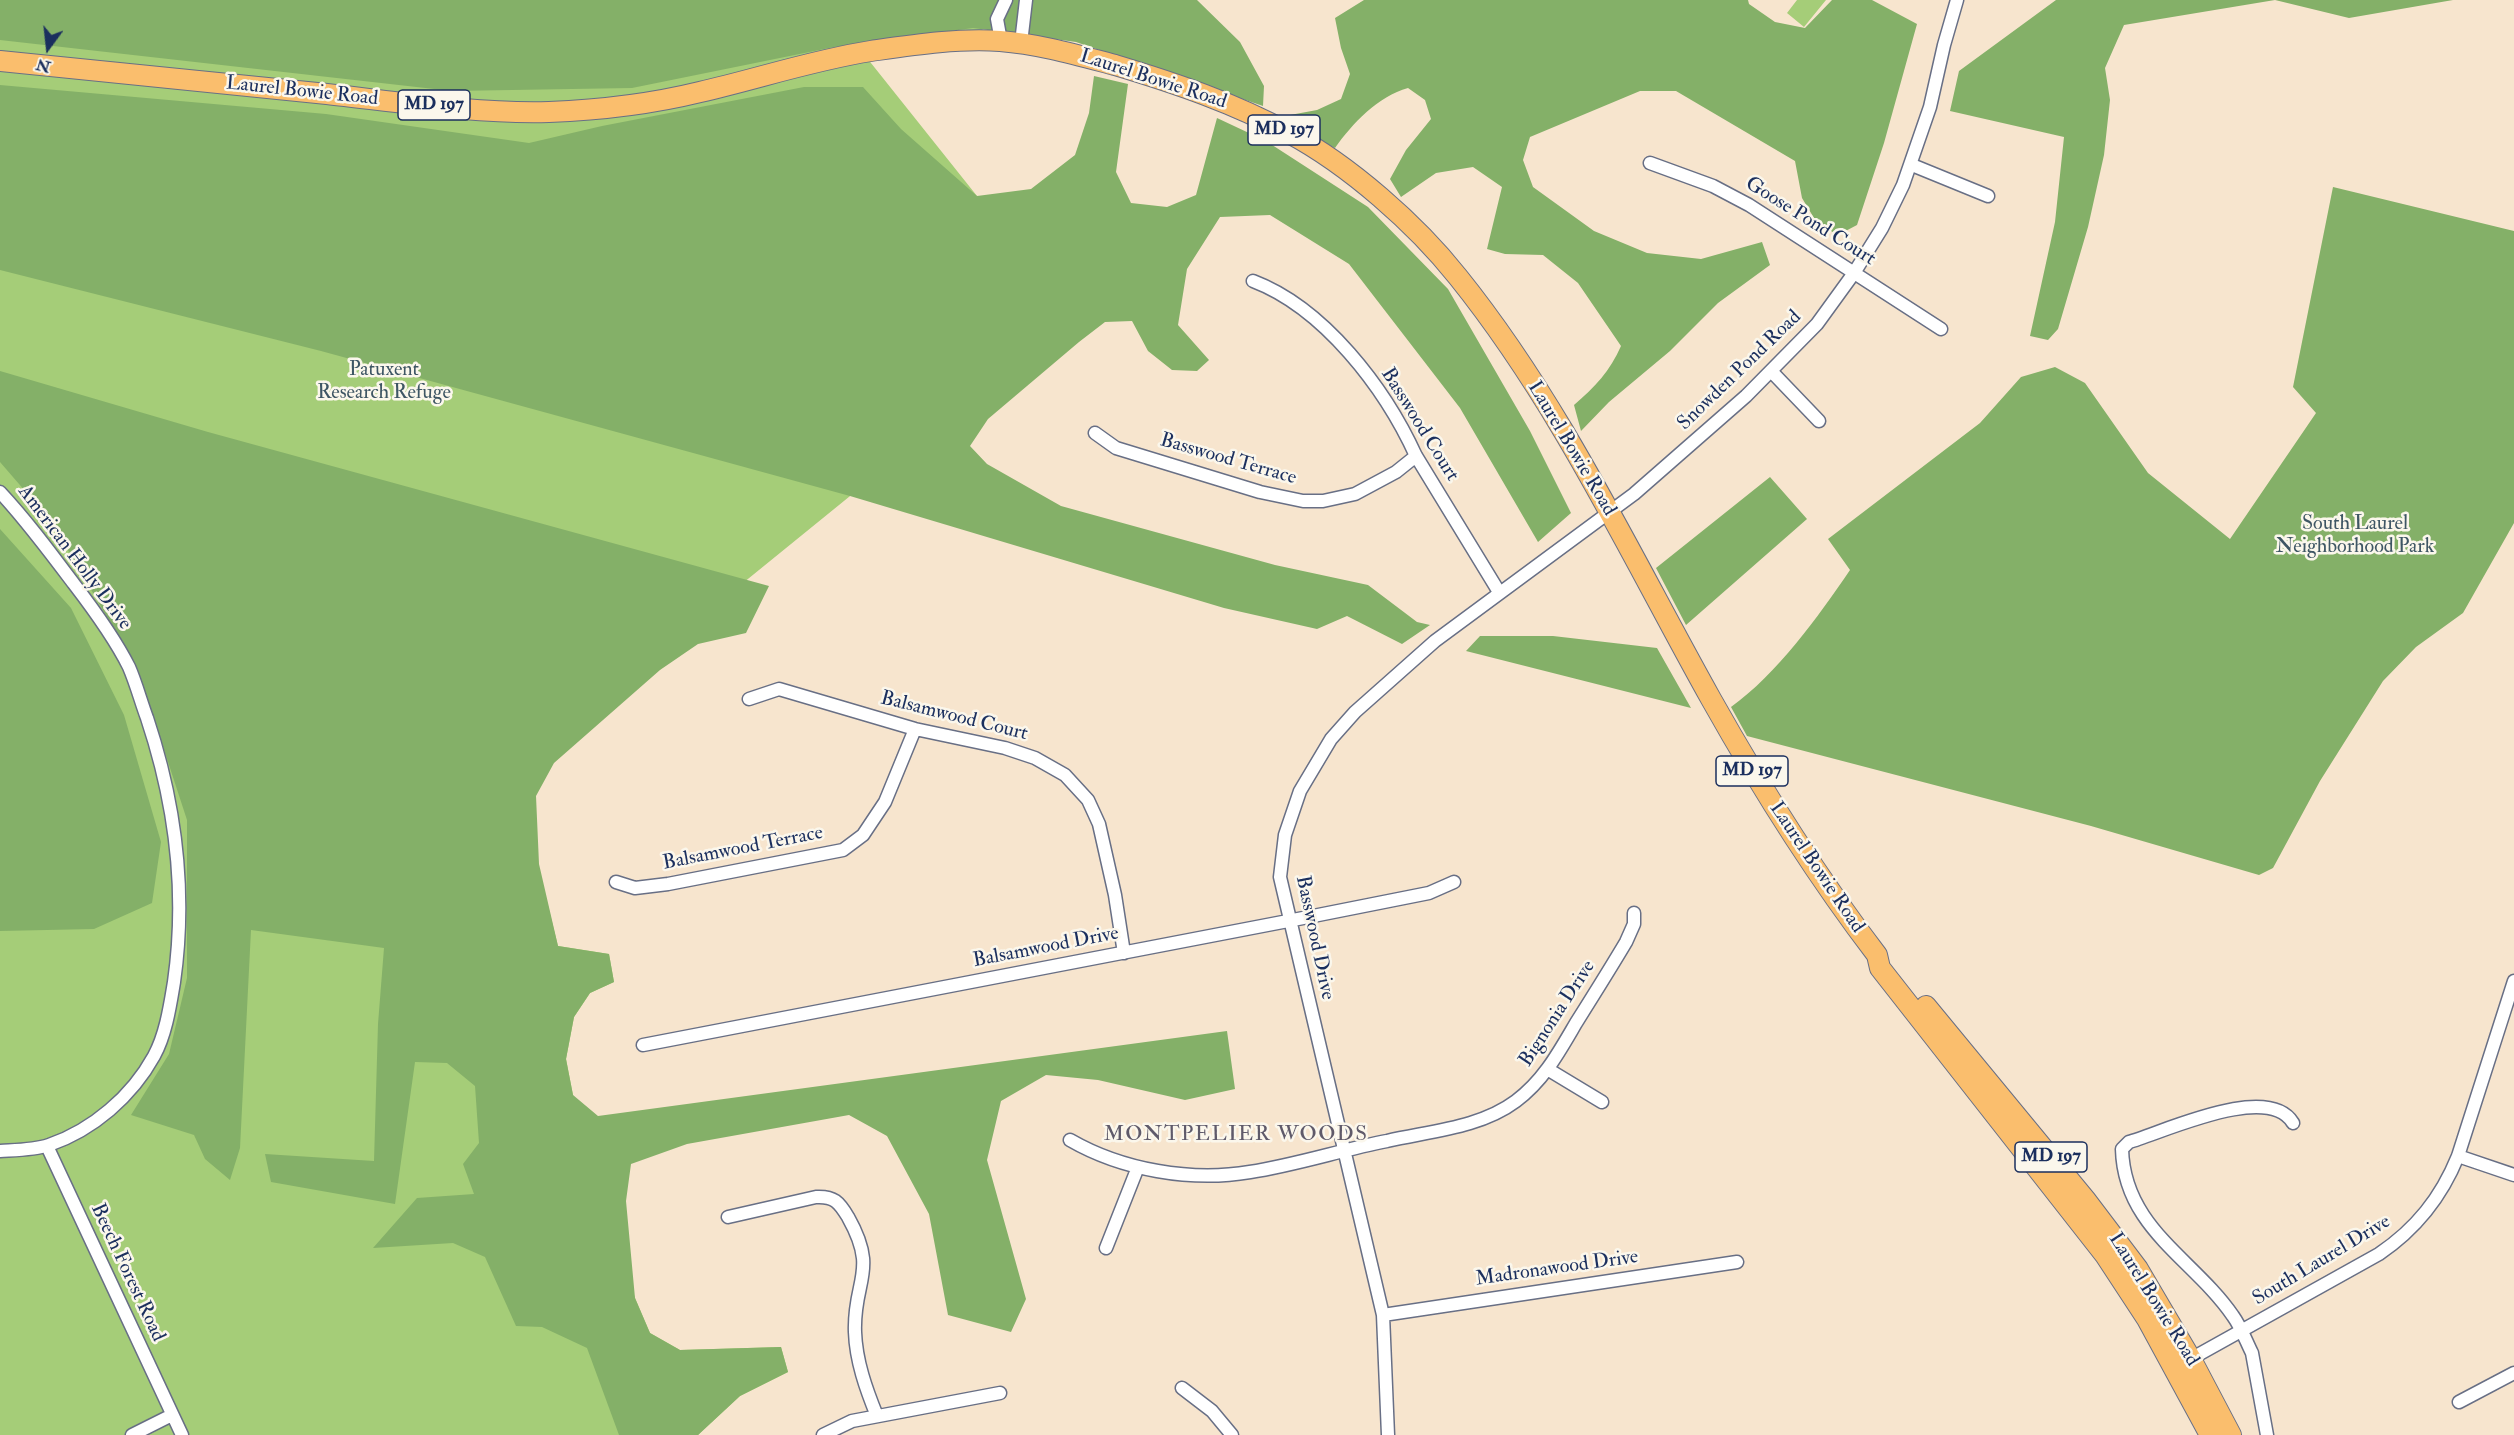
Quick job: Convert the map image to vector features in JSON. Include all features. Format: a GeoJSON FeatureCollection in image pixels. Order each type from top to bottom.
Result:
{"type":"FeatureCollection","features":[{"type":"Feature","properties":{"kind":"main road","name":"Laurel Bowie Road"},"geometry":{"type":"LineString","coordinates":[[0,61],[357,98],[533,112],[580,111],[638,105],[699,93],[863,52],[935,44],[1001,41],[1071,53],[1180,85],[1227,103],[1295,136],[1382,199],[1440,256],[1480,306],[1541,392],[1761,785],[1818,874],[1877,955],[1880,968],[2105,1255],[2183,1363],[2231,1435]]}},
{"type":"Feature","properties":{"kind":"main road","name":"Laurel Bowie Road"},"geometry":{"type":"LineString","coordinates":[[2183,1363],[2210,1435]]}},
{"type":"Feature","properties":{"kind":"street"},"geometry":{"type":"LineString","coordinates":[[1001,41],[998,19],[1006,0]]}},
{"type":"Feature","properties":{"kind":"street"},"geometry":{"type":"LineString","coordinates":[[1021,43],[1026,0]]}},
{"type":"Feature","properties":{"kind":"street","name":"Snowden Pond Road"},"geometry":{"type":"LineString","coordinates":[[1608,512],[1634,494],[1695,442],[1772,372],[1817,324],[1854,273],[1882,228],[1912,165],[1930,107],[1957,0]]}},
{"type":"Feature","properties":{"kind":"street","name":"Goose Pond Court"},"geometry":{"type":"LineString","coordinates":[[1650,164],[1730,194],[1941,329]]}},
{"type":"Feature","properties":{"kind":"street"},"geometry":{"type":"LineString","coordinates":[[1912,165],[1988,196]]}},
{"type":"Feature","properties":{"kind":"street","name":"Basswood Court"},"geometry":{"type":"LineString","coordinates":[[1252,281],[1281,293],[1326,329],[1372,383],[1407,435],[1416,456],[1499,592]]}},
{"type":"Feature","properties":{"kind":"street"},"geometry":{"type":"LineString","coordinates":[[1772,372],[1819,421]]}},
{"type":"Feature","properties":{"kind":"street","name":"Basswood Terrace"},"geometry":{"type":"LineString","coordinates":[[1095,433],[1116,448],[1260,492],[1303,501],[1323,501],[1355,494],[1396,471],[1416,456]]}},
{"type":"Feature","properties":{"kind":"street","name":"American Holly Drive"},"geometry":{"type":"LineString","coordinates":[[0,492],[30,524],[102,622],[129,668],[165,776],[177,835],[179,864],[177,957],[172,997],[155,1055],[138,1081],[115,1106],[90,1125],[47,1146],[0,1150]]}},
{"type":"Feature","properties":{"kind":"street","name":"Basswood Drive"},"geometry":{"type":"LineString","coordinates":[[1388,1435],[1383,1315],[1288,921],[1280,877],[1285,835],[1300,790],[1331,740],[1355,712],[1435,641],[1608,512]]}},
{"type":"Feature","properties":{"kind":"street","name":"Balsamwood Court"},"geometry":{"type":"LineString","coordinates":[[749,699],[779,689],[915,729],[1005,748],[1035,758],[1055,768],[1077,785],[1088,800],[1099,824],[1115,895],[1124,953]]}},
{"type":"Feature","properties":{"kind":"street","name":"Balsamwood Terrace"},"geometry":{"type":"LineString","coordinates":[[616,882],[635,888],[657,885],[843,850],[863,835],[885,802],[915,729]]}},
{"type":"Feature","properties":{"kind":"street","name":"Balsamwood Drive"},"geometry":{"type":"LineString","coordinates":[[643,1045],[1429,893],[1454,882]]}},
{"type":"Feature","properties":{"kind":"street","name":"Bignonia Drive"},"geometry":{"type":"LineString","coordinates":[[1070,1140],[1110,1160],[1138,1167],[1185,1173],[1232,1174],[1271,1168],[1464,1124],[1494,1114],[1516,1101],[1549,1070],[1626,942],[1634,924],[1634,913]]}},
{"type":"Feature","properties":{"kind":"street","name":"South Laurel Drive"},"geometry":{"type":"LineString","coordinates":[[2183,1363],[2351,1270],[2407,1234],[2433,1203],[2458,1156],[2514,981]]}},
{"type":"Feature","properties":{"kind":"street"},"geometry":{"type":"LineString","coordinates":[[1549,1070],[1602,1102]]}},
{"type":"Feature","properties":{"kind":"street"},"geometry":{"type":"LineString","coordinates":[[2268,1435],[2252,1353],[2241,1331],[2233,1316],[2200,1278],[2150,1227],[2136,1205],[2126,1173],[2122,1149],[2129,1142],[2232,1108],[2253,1106],[2273,1110],[2283,1113],[2293,1123]]}},
{"type":"Feature","properties":{"kind":"street","name":"Beech Forest Road"},"geometry":{"type":"LineString","coordinates":[[47,1146],[182,1435]]}},
{"type":"Feature","properties":{"kind":"street"},"geometry":{"type":"LineString","coordinates":[[2458,1156],[2514,1175]]}},
{"type":"Feature","properties":{"kind":"street"},"geometry":{"type":"LineString","coordinates":[[1106,1248],[1138,1167]]}},
{"type":"Feature","properties":{"kind":"street"},"geometry":{"type":"LineString","coordinates":[[728,1217],[816,1197],[833,1198],[843,1208],[864,1255],[865,1270],[855,1317],[855,1333],[861,1371],[877,1416]]}},
{"type":"Feature","properties":{"kind":"street","name":"Madronawood Drive"},"geometry":{"type":"LineString","coordinates":[[1383,1315],[1737,1262]]}},
{"type":"Feature","properties":{"kind":"street"},"geometry":{"type":"LineString","coordinates":[[2459,1402],[2514,1373]]}},
{"type":"Feature","properties":{"kind":"street"},"geometry":{"type":"LineString","coordinates":[[1182,1388],[1212,1411],[1232,1435]]}},
{"type":"Feature","properties":{"kind":"street"},"geometry":{"type":"LineString","coordinates":[[823,1435],[840,1425],[877,1416],[1000,1393]]}},
{"type":"Feature","properties":{"kind":"street"},"geometry":{"type":"LineString","coordinates":[[132,1435],[172,1415]]}},
{"type":"Feature","properties":{"kind":"green space","name":"Patuxent Research Refuge"},"geometry":{"type":"Polygon","coordinates":[[[0,0],[986,22],[980,35],[863,53],[977,196],[1068,319],[514,769],[558,946],[609,954],[614,982],[590,993],[574,1017],[566,1059],[573,1095],[635,1298],[650,1333],[680,1350],[781,1347],[788,1372],[740,1396],[698,1435],[0,1435],[0,0]]]}},
{"type":"Feature","properties":{"kind":"green space"},"geometry":{"type":"Polygon","coordinates":[[[0,0],[1197,0],[1240,42],[1264,86],[1263,106],[1076,42],[973,28],[834,47],[632,88],[452,91],[0,40],[0,0]]]}},
{"type":"Feature","properties":{"kind":"green space"},"geometry":{"type":"Polygon","coordinates":[[[1364,0],[1748,0],[1749,4],[1775,22],[1805,28],[1832,0],[1872,0],[1917,24],[1884,143],[1857,225],[1838,235],[1817,223],[1802,198],[1795,161],[1676,91],[1640,91],[1530,137],[1523,160],[1533,187],[1594,231],[1647,253],[1701,259],[1762,242],[1770,265],[1718,303],[1670,351],[1609,402],[1581,431],[1574,405],[1601,378],[1621,346],[1578,283],[1543,255],[1505,254],[1487,249],[1502,187],[1473,167],[1436,173],[1401,197],[1390,179],[1406,150],[1431,119],[1425,100],[1408,88],[1386,97],[1349,130],[1335,148],[1310,136],[1290,115],[1317,110],[1341,99],[1350,74],[1341,48],[1335,18],[1364,0]]]}},
{"type":"Feature","properties":{"kind":"green space"},"geometry":{"type":"Polygon","coordinates":[[[1797,0],[1826,0],[1804,27],[1787,13],[1797,0]]]}},
{"type":"Feature","properties":{"kind":"green space"},"geometry":{"type":"Polygon","coordinates":[[[2056,0],[2275,0],[2124,25],[2105,68],[2110,100],[2104,155],[2088,227],[2058,329],[2048,340],[2030,336],[2055,222],[2064,137],[1950,111],[1959,71],[2056,0]]]}},
{"type":"Feature","properties":{"kind":"green space"},"geometry":{"type":"Polygon","coordinates":[[[2275,0],[2453,0],[2349,18],[2275,0]]]}},
{"type":"Feature","properties":{"kind":"green space"},"geometry":{"type":"Polygon","coordinates":[[[1094,76],[1128,84],[1116,172],[1131,203],[1167,207],[1196,195],[1217,118],[1266,141],[1368,207],[1448,289],[1530,431],[1571,513],[1538,542],[1460,408],[1349,264],[1270,215],[1220,217],[1187,269],[1178,325],[1209,360],[1197,371],[1172,370],[1148,351],[1132,321],[1105,322],[988,419],[970,446],[987,464],[1061,506],[1275,565],[1368,585],[1417,622],[1430,625],[1402,644],[1347,616],[1317,629],[1224,608],[850,496],[321,351],[0,270],[0,85],[326,114],[529,143],[602,126],[804,87],[863,87],[901,129],[977,196],[1031,189],[1075,155],[1089,113],[1094,76]]]}},
{"type":"Feature","properties":{"kind":"green space","name":"South Laurel Neighborhood Park"},"geometry":{"type":"Polygon","coordinates":[[[2333,187],[2514,231],[2514,523],[2463,613],[2416,647],[2383,681],[2320,781],[2273,868],[2259,875],[2091,826],[1747,736],[1731,707],[1748,694],[1796,644],[1850,570],[1828,539],[1980,423],[2021,377],[2055,367],[2085,383],[2148,473],[2230,539],[2316,413],[2293,387],[2333,187]]]}},
{"type":"Feature","properties":{"kind":"green space"},"geometry":{"type":"Polygon","coordinates":[[[0,371],[208,432],[769,586],[746,633],[698,644],[660,670],[554,763],[536,796],[539,864],[558,946],[609,954],[614,982],[590,993],[574,1017],[566,1059],[573,1095],[598,1116],[1227,1031],[1235,1089],[1185,1100],[1098,1080],[1046,1075],[1001,1101],[987,1160],[1026,1299],[1011,1332],[948,1315],[929,1214],[887,1136],[849,1115],[687,1144],[631,1164],[626,1201],[635,1298],[650,1333],[680,1350],[781,1347],[788,1372],[740,1396],[698,1435],[619,1435],[587,1348],[542,1327],[516,1326],[485,1257],[453,1243],[373,1248],[417,1198],[474,1194],[463,1164],[479,1143],[475,1086],[447,1063],[415,1062],[395,1204],[271,1182],[265,1154],[374,1161],[378,1024],[384,948],[251,930],[240,1148],[230,1180],[205,1159],[194,1135],[131,1115],[169,1054],[187,978],[187,820],[138,670],[51,521],[0,462],[0,371]]]}},
{"type":"Feature","properties":{"kind":"green space"},"geometry":{"type":"Polygon","coordinates":[[[1770,477],[1807,519],[1686,625],[1656,568],[1770,477]]]}},
{"type":"Feature","properties":{"kind":"green space"},"geometry":{"type":"Polygon","coordinates":[[[0,529],[71,608],[124,715],[161,842],[152,903],[94,929],[0,931],[0,529]]]}},
{"type":"Feature","properties":{"kind":"green space"},"geometry":{"type":"Polygon","coordinates":[[[1480,636],[1553,636],[1657,648],[1691,708],[1466,651],[1480,636]]]}},
{"type":"Feature","properties":{"kind":"district","name":"MONTPELIER WOODS"},"geometry":{"type":"Point","coordinates":[1236,1135]}}]}
